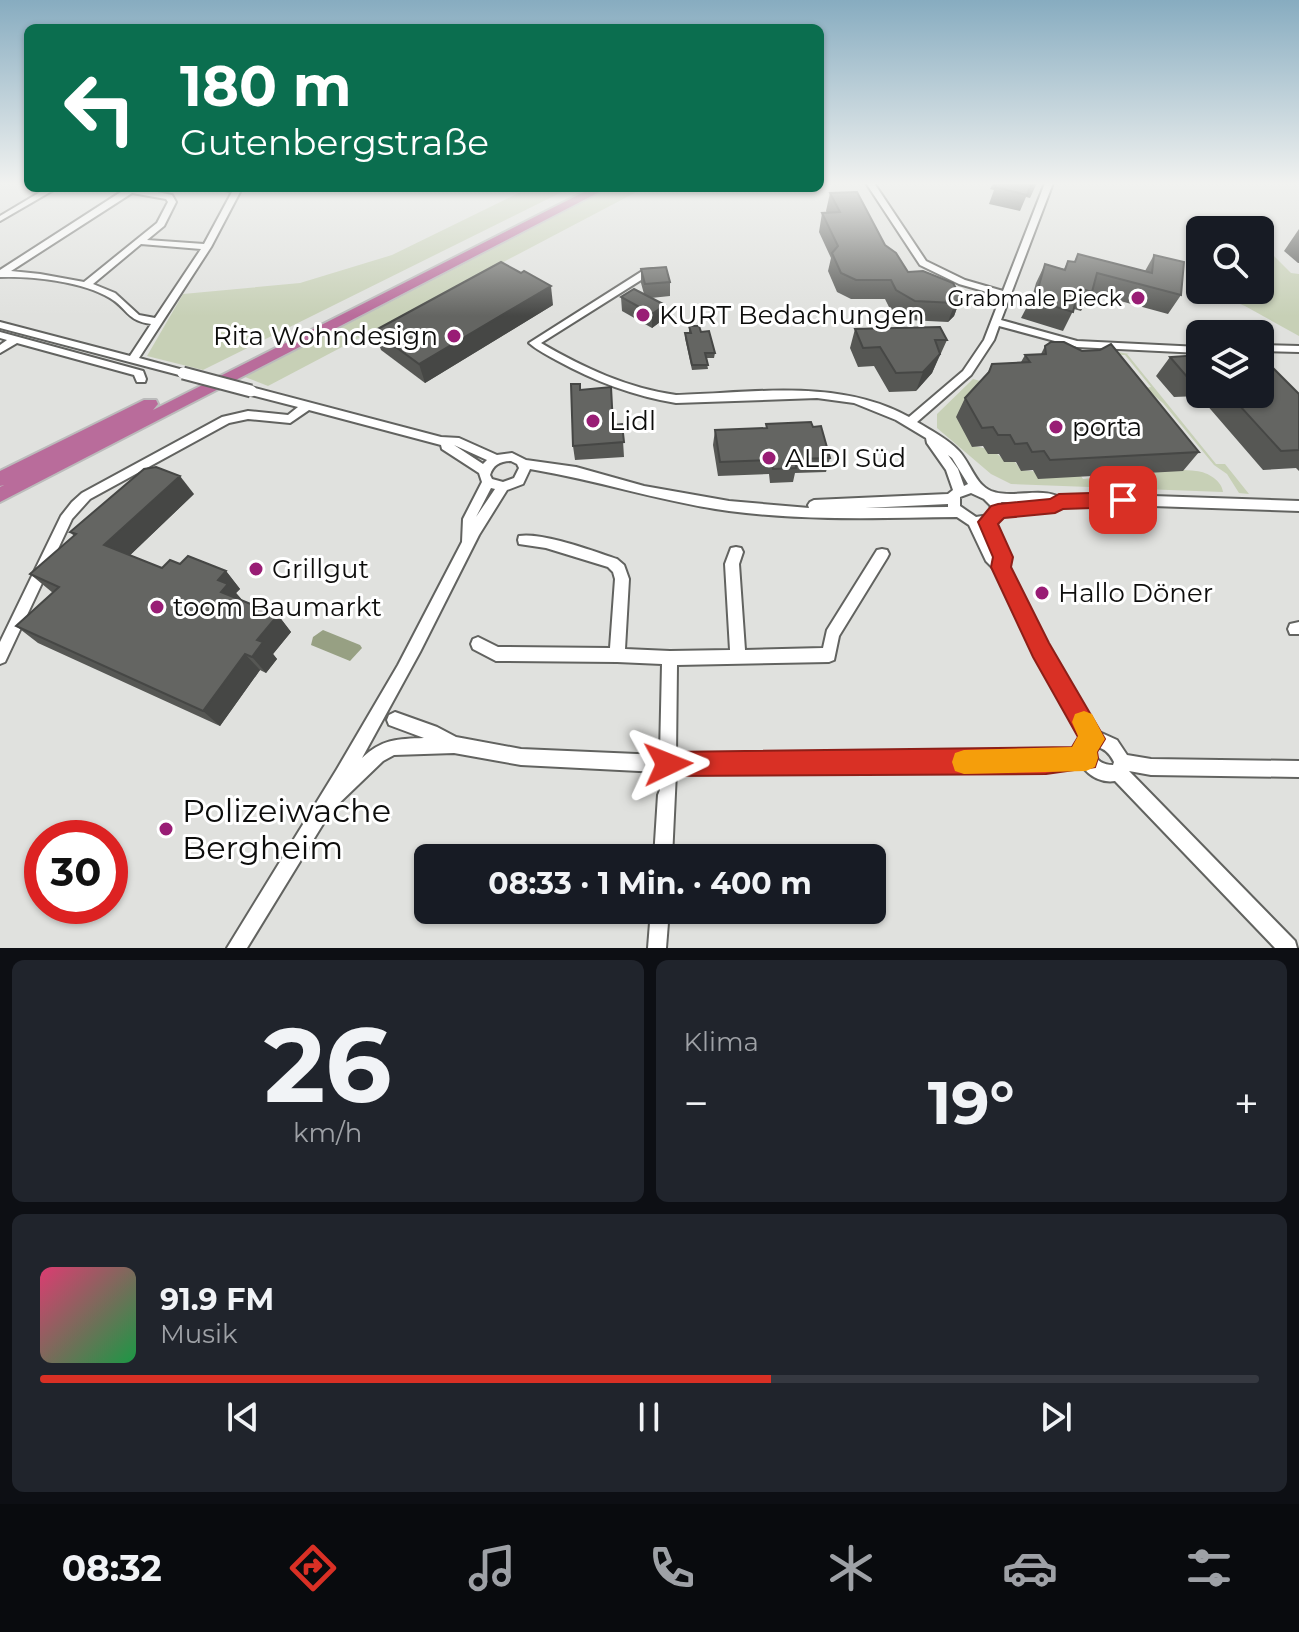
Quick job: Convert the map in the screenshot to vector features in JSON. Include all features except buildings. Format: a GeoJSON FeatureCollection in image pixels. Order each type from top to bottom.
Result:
{"type":"FeatureCollection","features":[{"type":"Feature","properties":{"kind":"highway"},"geometry":{"type":"LineString","coordinates":[[0,479],[504,227]]}},
{"type":"Feature","properties":{"kind":"highway"},"geometry":{"type":"LineString","coordinates":[[0,495],[524,227]]}},
{"type":"Feature","properties":{"kind":"street"},"geometry":{"type":"LineString","coordinates":[[0,274],[73,227]]}},
{"type":"Feature","properties":{"kind":"street"},"geometry":{"type":"LineString","coordinates":[[85,286],[158,227]]}},
{"type":"Feature","properties":{"kind":"street"},"geometry":{"type":"LineString","coordinates":[[132,360],[217,227]]}},
{"type":"Feature","properties":{"kind":"street"},"geometry":{"type":"LineString","coordinates":[[899,227],[923,263],[962,282],[1007,295]]}},
{"type":"Feature","properties":{"kind":"street"},"geometry":{"type":"LineString","coordinates":[[909,423],[967,373],[989,340],[1032,227]]}},
{"type":"Feature","properties":{"kind":"street"},"geometry":{"type":"LineString","coordinates":[[142,242],[207,247]]}},
{"type":"Feature","properties":{"kind":"street"},"geometry":{"type":"LineString","coordinates":[[657,271],[647,272],[534,343],[607,381],[647,395],[676,399],[834,395],[878,407],[909,423],[956,455],[978,490],[991,497],[1051,498],[1059,502],[1123,500],[1299,506]]}},
{"type":"Feature","properties":{"kind":"street"},"geometry":{"type":"LineString","coordinates":[[0,274],[17,273],[85,286],[112,295],[138,319],[159,321]]}},
{"type":"Feature","properties":{"kind":"street"},"geometry":{"type":"LineString","coordinates":[[997,322],[1077,344],[1186,349]]}},
{"type":"Feature","properties":{"kind":"street"},"geometry":{"type":"LineString","coordinates":[[0,325],[441,441],[455,441],[496,459],[512,457],[524,464],[576,472],[683,499],[807,513],[956,500],[978,490]]}},
{"type":"Feature","properties":{"kind":"street"},"geometry":{"type":"LineString","coordinates":[[0,335],[139,373],[141,379]]}},
{"type":"Feature","properties":{"kind":"street"},"geometry":{"type":"LineString","coordinates":[[0,350],[15,339]]}},
{"type":"Feature","properties":{"kind":"street"},"geometry":{"type":"LineString","coordinates":[[1274,346],[1285,344],[1299,349]]}},
{"type":"Feature","properties":{"kind":"street"},"geometry":{"type":"LineString","coordinates":[[0,657],[67,516],[86,496],[226,420],[248,415],[290,419],[308,405]]}},
{"type":"Feature","properties":{"kind":"street"},"geometry":{"type":"LineString","coordinates":[[930,437],[952,469],[956,500],[981,522],[1003,557],[1001,567],[1041,650],[1093,739],[1111,745],[1120,767],[1288,948]]}},
{"type":"Feature","properties":{"kind":"street"},"geometry":{"type":"LineString","coordinates":[[441,441],[503,487]]}},
{"type":"Feature","properties":{"kind":"street"},"geometry":{"type":"LineString","coordinates":[[467,540],[469,519],[496,459]]}},
{"type":"Feature","properties":{"kind":"street"},"geometry":{"type":"LineString","coordinates":[[519,481],[525,473],[524,464]]}},
{"type":"Feature","properties":{"kind":"street"},"geometry":{"type":"LineString","coordinates":[[236,948],[402,672],[467,540],[503,487],[542,478],[602,481]]}},
{"type":"Feature","properties":{"kind":"street"},"geometry":{"type":"LineString","coordinates":[[991,497],[998,511]]}},
{"type":"Feature","properties":{"kind":"street"},"geometry":{"type":"LineString","coordinates":[[981,522],[998,511],[1055,506],[1059,502]]}},
{"type":"Feature","properties":{"kind":"street"},"geometry":{"type":"LineString","coordinates":[[524,540],[546,543],[612,563],[619,569],[622,579],[617,655]]}},
{"type":"Feature","properties":{"kind":"street"},"geometry":{"type":"LineString","coordinates":[[736,552],[732,564],[738,654]]}},
{"type":"Feature","properties":{"kind":"street"},"geometry":{"type":"LineString","coordinates":[[478,644],[496,654],[670,658],[738,654],[829,655],[832,635],[882,554]]}},
{"type":"Feature","properties":{"kind":"street"},"geometry":{"type":"LineString","coordinates":[[664,844],[670,658]]}},
{"type":"Feature","properties":{"kind":"street"},"geometry":{"type":"LineString","coordinates":[[395,720],[437,735],[454,745]]}},
{"type":"Feature","properties":{"kind":"street"},"geometry":{"type":"LineString","coordinates":[[1093,739],[1084,748],[1086,758],[1101,773],[1120,767],[1299,769]]}},
{"type":"Feature","properties":{"kind":"street"},"geometry":{"type":"LineString","coordinates":[[323,807],[377,755],[393,747],[454,745],[521,757],[668,764],[1046,761],[1086,758]]}},
{"type":"Feature","properties":{"kind":"street"},"geometry":{"type":"LineString","coordinates":[[657,948],[659,924]]}},
{"type":"Feature","properties":{"kind":"shaded area"},"geometry":{"type":"Polygon","coordinates":[[[449,227],[491,227],[203,370],[147,356],[183,294],[300,283],[392,255],[449,227]]]}},
{"type":"Feature","properties":{"kind":"shaded area"},"geometry":{"type":"Polygon","coordinates":[[[535,227],[569,227],[268,386],[245,377],[535,227]]]}},
{"type":"Feature","properties":{"kind":"shaded area"},"geometry":{"type":"Polygon","coordinates":[[[1274,256],[1291,273],[1299,274],[1299,336],[1240,304],[1274,304],[1274,256]]]}},
{"type":"Feature","properties":{"kind":"shaded area"},"geometry":{"type":"Polygon","coordinates":[[[1117,352],[1130,354],[1127,354],[1216,464],[1225,464],[1249,494],[1239,493],[1227,474],[1214,465],[1163,403],[1145,388],[1151,387],[1125,355],[1118,355],[1117,352]]]}},
{"type":"Feature","properties":{"kind":"shaded area"},"geometry":{"type":"Polygon","coordinates":[[[973,379],[988,383],[957,417],[972,446],[990,450],[1006,462],[1015,462],[1021,470],[1081,476],[1083,479],[1155,471],[1196,471],[1214,478],[1223,492],[1011,484],[991,474],[937,428],[937,414],[973,379]]]}},
{"type":"Feature","properties":{"kind":"shaded area"},"geometry":{"type":"Polygon","coordinates":[[[323,630],[362,648],[350,661],[311,645],[313,637],[323,630]]]}},
{"type":"Feature","properties":{"kind":"slow traffic"},"geometry":{"type":"LineString","coordinates":[[964,762],[1086,758],[1085,744],[1093,739],[1084,722]]}},
{"type":"Feature","properties":{"kind":"place","name":"Grabmale Pieck"},"geometry":{"type":"Point","coordinates":[1138,298]}},
{"type":"Feature","properties":{"kind":"place","name":"KURT Bedachungen"},"geometry":{"type":"Point","coordinates":[643,315]}},
{"type":"Feature","properties":{"kind":"place","name":"Rita Wohndesign"},"geometry":{"type":"Point","coordinates":[454,336]}},
{"type":"Feature","properties":{"kind":"place","name":"Lidl"},"geometry":{"type":"Point","coordinates":[593,421]}},
{"type":"Feature","properties":{"kind":"place","name":"porta"},"geometry":{"type":"Point","coordinates":[1056,427]}},
{"type":"Feature","properties":{"kind":"place","name":"ALDI Süd"},"geometry":{"type":"Point","coordinates":[769,458]}},
{"type":"Feature","properties":{"kind":"place","name":"Grillgut"},"geometry":{"type":"Point","coordinates":[256,569]}},
{"type":"Feature","properties":{"kind":"place","name":"Hallo Döner"},"geometry":{"type":"Point","coordinates":[1042,593]}},
{"type":"Feature","properties":{"kind":"place","name":"toom Baumarkt"},"geometry":{"type":"Point","coordinates":[157,607]}},
{"type":"Feature","properties":{"kind":"place","name":"Polizeiwache Bergheim"},"geometry":{"type":"Point","coordinates":[166,829]}},
{"type":"Feature","properties":{"kind":"route"},"geometry":{"type":"LineString","coordinates":[[668,764],[1046,761],[1086,758],[1085,744],[1093,739],[1041,650],[1001,567],[1003,557],[988,522],[997,516],[998,511],[1055,506],[1059,502],[1123,500]]}}]}
